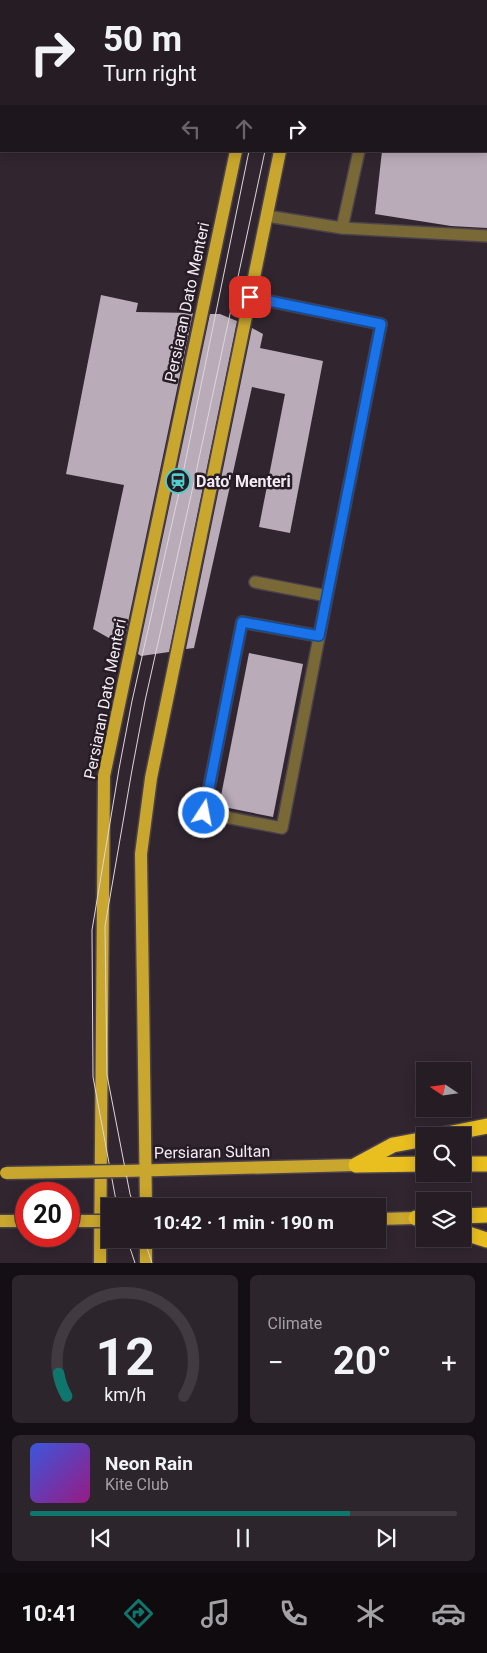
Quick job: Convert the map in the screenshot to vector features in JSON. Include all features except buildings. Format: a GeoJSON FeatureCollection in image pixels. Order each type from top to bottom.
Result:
{"type":"FeatureCollection","features":[{"type":"Feature","properties":{"kind":"highway"},"geometry":{"type":"LineString","coordinates":[[471,1129],[487,1126]]}},
{"type":"Feature","properties":{"kind":"highway"},"geometry":{"type":"LineString","coordinates":[[356,1165],[392,1145],[416,1141]]}},
{"type":"Feature","properties":{"kind":"highway","name":"Persiaran Sultan"},"geometry":{"type":"LineString","coordinates":[[356,1165],[416,1164]]}},
{"type":"Feature","properties":{"kind":"highway"},"geometry":{"type":"LineString","coordinates":[[471,1164],[487,1164]]}},
{"type":"Feature","properties":{"kind":"highway"},"geometry":{"type":"LineString","coordinates":[[471,1216],[487,1215]]}},
{"type":"Feature","properties":{"kind":"highway"},"geometry":{"type":"LineString","coordinates":[[471,1235],[487,1240]]}},
{"type":"Feature","properties":{"kind":"main road","name":"Persiaran Dato Menteri"},"geometry":{"type":"LineString","coordinates":[[100,1263],[104,776],[236,152]]}},
{"type":"Feature","properties":{"kind":"main road"},"geometry":{"type":"LineString","coordinates":[[146,1198],[141,854],[151,778],[280,152]]}},
{"type":"Feature","properties":{"kind":"main road","name":"Persiaran Sultan"},"geometry":{"type":"LineString","coordinates":[[2,1172],[218,1170],[356,1165]]}},
{"type":"Feature","properties":{"kind":"main road"},"geometry":{"type":"LineString","coordinates":[[386,1218],[416,1219]]}},
{"type":"Feature","properties":{"kind":"main road"},"geometry":{"type":"LineString","coordinates":[[1,1221],[15,1221]]}},
{"type":"Feature","properties":{"kind":"main road"},"geometry":{"type":"LineString","coordinates":[[80,1221],[101,1221]]}},
{"type":"Feature","properties":{"kind":"lane"},"geometry":{"type":"LineString","coordinates":[[342,228],[358,152]]}},
{"type":"Feature","properties":{"kind":"lane"},"geometry":{"type":"LineString","coordinates":[[267,216],[342,228],[487,236]]}},
{"type":"Feature","properties":{"kind":"lane"},"geometry":{"type":"LineString","coordinates":[[250,297],[381,324],[326,596],[319,636],[282,828],[204,813],[242,622],[319,636]]}},
{"type":"Feature","properties":{"kind":"lane"},"geometry":{"type":"LineString","coordinates":[[255,582],[326,596]]}},
{"type":"Feature","properties":{"kind":"tram line"},"geometry":{"type":"LineString","coordinates":[[116,1198],[93,1077],[92,930],[132,701],[180,488],[249,152]]}},
{"type":"Feature","properties":{"kind":"tram line"},"geometry":{"type":"LineString","coordinates":[[131,1198],[107,1075],[105,926],[145,701],[265,152]]}},
{"type":"Feature","properties":{"kind":"tram line"},"geometry":{"type":"LineString","coordinates":[[130,1248],[135,1263]]}},
{"type":"Feature","properties":{"kind":"tram line"},"geometry":{"type":"LineString","coordinates":[[147,1248],[152,1263]]}},
{"type":"Feature","properties":{"kind":"place","name":"Dato' Menteri"},"geometry":{"type":"Point","coordinates":[178,481]}},
{"type":"Feature","properties":{"kind":"route"},"geometry":{"type":"LineString","coordinates":[[204,813],[242,622],[319,636],[381,324],[250,297]]}}]}
